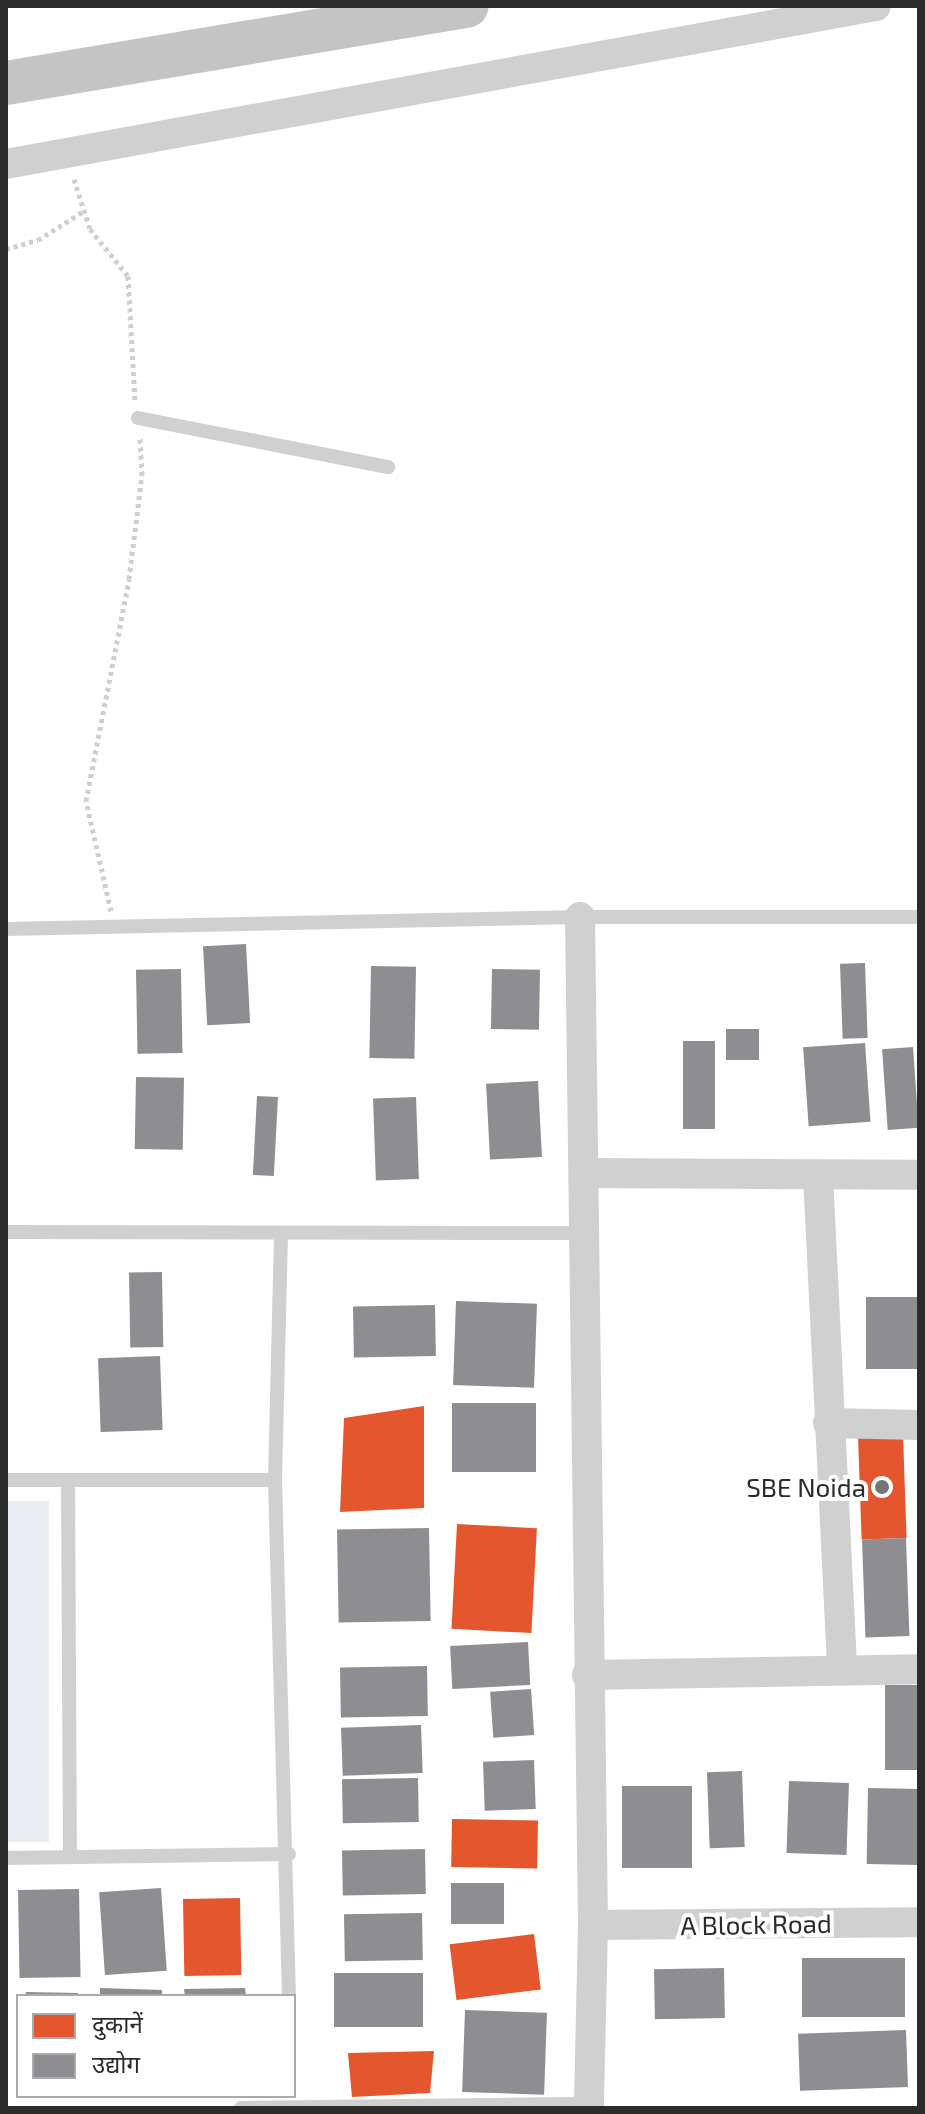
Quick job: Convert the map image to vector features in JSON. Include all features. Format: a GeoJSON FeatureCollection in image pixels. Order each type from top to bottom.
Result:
{"type":"FeatureCollection","features":[{"type":"Feature","properties":{"kind":"main road"},"geometry":{"type":"LineString","coordinates":[[6,83],[467,6]]}},
{"type":"Feature","properties":{"kind":"street"},"geometry":{"type":"LineString","coordinates":[[6,164],[69,155],[876,6]]}},
{"type":"Feature","properties":{"kind":"street"},"geometry":{"type":"LineString","coordinates":[[580,917],[587,1675],[593,1925],[589,2106]]}},
{"type":"Feature","properties":{"kind":"street"},"geometry":{"type":"LineString","coordinates":[[584,1173],[919,1175]]}},
{"type":"Feature","properties":{"kind":"street"},"geometry":{"type":"LineString","coordinates":[[818,1175],[842,1670]]}},
{"type":"Feature","properties":{"kind":"street"},"geometry":{"type":"LineString","coordinates":[[828,1423],[919,1425]]}},
{"type":"Feature","properties":{"kind":"street"},"geometry":{"type":"LineString","coordinates":[[587,1675],[919,1669]]}},
{"type":"Feature","properties":{"kind":"street","name":"A Block Road"},"geometry":{"type":"LineString","coordinates":[[593,1925],[919,1922]]}},
{"type":"Feature","properties":{"kind":"lane"},"geometry":{"type":"LineString","coordinates":[[138,418],[388,467]]}},
{"type":"Feature","properties":{"kind":"lane"},"geometry":{"type":"LineString","coordinates":[[6,929],[580,917],[919,917]]}},
{"type":"Feature","properties":{"kind":"lane"},"geometry":{"type":"LineString","coordinates":[[6,1232],[281,1235],[584,1233]]}},
{"type":"Feature","properties":{"kind":"lane"},"geometry":{"type":"LineString","coordinates":[[281,1235],[275,1480],[289,1854],[289,1994]]}},
{"type":"Feature","properties":{"kind":"lane"},"geometry":{"type":"LineString","coordinates":[[6,1480],[275,1480]]}},
{"type":"Feature","properties":{"kind":"lane"},"geometry":{"type":"LineString","coordinates":[[68,1480],[70,1857]]}},
{"type":"Feature","properties":{"kind":"lane"},"geometry":{"type":"LineString","coordinates":[[6,1858],[289,1854]]}},
{"type":"Feature","properties":{"kind":"lane"},"geometry":{"type":"LineString","coordinates":[[241,2108],[589,2106]]}},
{"type":"Feature","properties":{"kind":"path"},"geometry":{"type":"LineString","coordinates":[[69,155],[82,212],[128,276],[142,475],[129,579],[86,801],[115,927]]}},
{"type":"Feature","properties":{"kind":"path"},"geometry":{"type":"LineString","coordinates":[[6,249],[38,240],[82,212]]}},
{"type":"Feature","properties":{"kind":"shaded area"},"geometry":{"type":"Polygon","coordinates":[[[6,1501],[49,1501],[49,1842],[6,1842],[6,1501]]]}},
{"type":"Feature","properties":{"kind":"building: दुकानें"},"geometry":{"type":"Polygon","coordinates":[[[424,1406],[424,1508],[340,1512],[344,1418],[424,1406]]]}},
{"type":"Feature","properties":{"kind":"building: दुकानें","name":"SBE Noida"},"geometry":{"type":"Polygon","coordinates":[[[903,1435],[907,1538],[862,1540],[858,1437],[903,1435]]]}},
{"type":"Feature","properties":{"kind":"building: दुकानें"},"geometry":{"type":"Polygon","coordinates":[[[457,1524],[537,1528],[531,1633],[452,1629],[457,1524]]]}},
{"type":"Feature","properties":{"kind":"building: दुकानें"},"geometry":{"type":"Polygon","coordinates":[[[452,1819],[538,1821],[537,1868],[451,1867],[452,1819]]]}},
{"type":"Feature","properties":{"kind":"building: दुकानें"},"geometry":{"type":"Polygon","coordinates":[[[240,1898],[241,1975],[184,1976],[183,1899],[240,1898]]]}},
{"type":"Feature","properties":{"kind":"building: दुकानें"},"geometry":{"type":"Polygon","coordinates":[[[534,1934],[541,1990],[456,2000],[450,1944],[534,1934]]]}},
{"type":"Feature","properties":{"kind":"building: दुकानें"},"geometry":{"type":"Polygon","coordinates":[[[434,2051],[430,2093],[352,2097],[348,2053],[434,2051]]]}},
{"type":"Feature","properties":{"kind":"building: उद्योग"},"geometry":{"type":"Polygon","coordinates":[[[246,944],[250,1023],[207,1025],[203,946],[246,944]]]}},
{"type":"Feature","properties":{"kind":"building: उद्योग"},"geometry":{"type":"Polygon","coordinates":[[[865,963],[868,1038],[843,1039],[840,964],[865,963]]]}},
{"type":"Feature","properties":{"kind":"building: उद्योग"},"geometry":{"type":"Polygon","coordinates":[[[371,966],[416,967],[414,1059],[369,1058],[371,966]]]}},
{"type":"Feature","properties":{"kind":"building: उद्योग"},"geometry":{"type":"Polygon","coordinates":[[[181,969],[182,1053],[137,1054],[136,970],[181,969]]]}},
{"type":"Feature","properties":{"kind":"building: उद्योग"},"geometry":{"type":"Polygon","coordinates":[[[492,969],[540,970],[539,1030],[491,1029],[492,969]]]}},
{"type":"Feature","properties":{"kind":"building: उद्योग"},"geometry":{"type":"Polygon","coordinates":[[[726,1029],[759,1029],[759,1060],[726,1060],[726,1029]]]}},
{"type":"Feature","properties":{"kind":"building: उद्योग"},"geometry":{"type":"Polygon","coordinates":[[[683,1041],[715,1041],[715,1129],[683,1129],[683,1041]]]}},
{"type":"Feature","properties":{"kind":"building: उद्योग"},"geometry":{"type":"Polygon","coordinates":[[[865,1043],[871,1122],[809,1126],[803,1047],[865,1043]]]}},
{"type":"Feature","properties":{"kind":"building: उद्योग"},"geometry":{"type":"Polygon","coordinates":[[[913,1047],[919,1128],[888,1130],[882,1049],[913,1047]]]}},
{"type":"Feature","properties":{"kind":"building: उद्योग"},"geometry":{"type":"Polygon","coordinates":[[[136,1077],[184,1078],[183,1150],[135,1149],[136,1077]]]}},
{"type":"Feature","properties":{"kind":"building: उद्योग"},"geometry":{"type":"Polygon","coordinates":[[[538,1081],[542,1157],[490,1160],[486,1084],[538,1081]]]}},
{"type":"Feature","properties":{"kind":"building: उद्योग"},"geometry":{"type":"Polygon","coordinates":[[[257,1096],[278,1097],[274,1176],[253,1175],[257,1096]]]}},
{"type":"Feature","properties":{"kind":"building: उद्योग"},"geometry":{"type":"Polygon","coordinates":[[[416,1097],[419,1179],[376,1180],[373,1099],[416,1097]]]}},
{"type":"Feature","properties":{"kind":"building: उद्योग"},"geometry":{"type":"Polygon","coordinates":[[[162,1272],[163,1347],[130,1348],[129,1273],[162,1272]]]}},
{"type":"Feature","properties":{"kind":"building: उद्योग"},"geometry":{"type":"Polygon","coordinates":[[[866,1297],[919,1297],[919,1369],[866,1369],[866,1297]]]}},
{"type":"Feature","properties":{"kind":"building: उद्योग"},"geometry":{"type":"Polygon","coordinates":[[[456,1301],[537,1304],[534,1388],[453,1385],[456,1301]]]}},
{"type":"Feature","properties":{"kind":"building: उद्योग"},"geometry":{"type":"Polygon","coordinates":[[[435,1305],[436,1356],[354,1357],[353,1306],[435,1305]]]}},
{"type":"Feature","properties":{"kind":"building: उद्योग"},"geometry":{"type":"Polygon","coordinates":[[[160,1356],[163,1430],[101,1432],[98,1358],[160,1356]]]}},
{"type":"Feature","properties":{"kind":"building: उद्योग"},"geometry":{"type":"Polygon","coordinates":[[[452,1403],[536,1403],[536,1472],[452,1472],[452,1403]]]}},
{"type":"Feature","properties":{"kind":"building: उद्योग"},"geometry":{"type":"Polygon","coordinates":[[[429,1528],[431,1621],[339,1623],[337,1530],[429,1528]]]}},
{"type":"Feature","properties":{"kind":"building: उद्योग"},"geometry":{"type":"Polygon","coordinates":[[[906,1538],[909,1636],[865,1637],[862,1540],[906,1538]]]}},
{"type":"Feature","properties":{"kind":"building: उद्योग"},"geometry":{"type":"Polygon","coordinates":[[[528,1642],[530,1685],[452,1689],[450,1646],[528,1642]]]}},
{"type":"Feature","properties":{"kind":"building: उद्योग"},"geometry":{"type":"Polygon","coordinates":[[[427,1666],[428,1716],[341,1718],[340,1668],[427,1666]]]}},
{"type":"Feature","properties":{"kind":"building: उद्योग"},"geometry":{"type":"Polygon","coordinates":[[[885,1685],[919,1685],[919,1770],[885,1770],[885,1685]]]}},
{"type":"Feature","properties":{"kind":"building: उद्योग"},"geometry":{"type":"Polygon","coordinates":[[[531,1689],[534,1735],[493,1738],[490,1692],[531,1689]]]}},
{"type":"Feature","properties":{"kind":"building: उद्योग"},"geometry":{"type":"Polygon","coordinates":[[[421,1725],[423,1773],[343,1776],[341,1728],[421,1725]]]}},
{"type":"Feature","properties":{"kind":"building: उद्योग"},"geometry":{"type":"Polygon","coordinates":[[[534,1760],[536,1809],[485,1811],[483,1762],[534,1760]]]}},
{"type":"Feature","properties":{"kind":"building: उद्योग"},"geometry":{"type":"Polygon","coordinates":[[[742,1771],[745,1847],[710,1848],[707,1772],[742,1771]]]}},
{"type":"Feature","properties":{"kind":"building: उद्योग"},"geometry":{"type":"Polygon","coordinates":[[[418,1778],[419,1822],[343,1823],[342,1779],[418,1778]]]}},
{"type":"Feature","properties":{"kind":"building: उद्योग"},"geometry":{"type":"Polygon","coordinates":[[[789,1781],[849,1783],[846,1855],[786,1853],[789,1781]]]}},
{"type":"Feature","properties":{"kind":"building: उद्योग"},"geometry":{"type":"Polygon","coordinates":[[[622,1786],[692,1786],[692,1868],[622,1868],[622,1786]]]}},
{"type":"Feature","properties":{"kind":"building: उद्योग"},"geometry":{"type":"Polygon","coordinates":[[[868,1788],[919,1789],[918,1865],[867,1864],[868,1788]]]}},
{"type":"Feature","properties":{"kind":"building: उद्योग"},"geometry":{"type":"Polygon","coordinates":[[[425,1849],[426,1894],[343,1895],[342,1850],[425,1849]]]}},
{"type":"Feature","properties":{"kind":"building: उद्योग"},"geometry":{"type":"Polygon","coordinates":[[[451,1883],[504,1883],[504,1924],[451,1924],[451,1883]]]}},
{"type":"Feature","properties":{"kind":"building: उद्योग"},"geometry":{"type":"Polygon","coordinates":[[[161,1888],[167,1971],[105,1975],[99,1892],[161,1888]]]}},
{"type":"Feature","properties":{"kind":"building: उद्योग"},"geometry":{"type":"Polygon","coordinates":[[[79,1889],[81,1977],[20,1978],[18,1890],[79,1889]]]}},
{"type":"Feature","properties":{"kind":"building: उद्योग"},"geometry":{"type":"Polygon","coordinates":[[[422,1913],[423,1960],[345,1961],[344,1914],[422,1913]]]}},
{"type":"Feature","properties":{"kind":"building: उद्योग"},"geometry":{"type":"Polygon","coordinates":[[[802,1958],[905,1958],[905,2017],[802,2017],[802,1958]]]}},
{"type":"Feature","properties":{"kind":"building: उद्योग"},"geometry":{"type":"Polygon","coordinates":[[[724,1968],[725,2018],[655,2019],[654,1969],[724,1968]]]}},
{"type":"Feature","properties":{"kind":"building: उद्योग"},"geometry":{"type":"Polygon","coordinates":[[[334,1973],[423,1973],[423,2027],[334,2027],[334,1973]]]}},
{"type":"Feature","properties":{"kind":"building: उद्योग"},"geometry":{"type":"Polygon","coordinates":[[[100,1988],[162,1990],[162,1994],[100,1994],[100,1988]]]}},
{"type":"Feature","properties":{"kind":"building: उद्योग"},"geometry":{"type":"Polygon","coordinates":[[[245,1988],[246,1994],[185,1994],[184,1989],[245,1988]]]}},
{"type":"Feature","properties":{"kind":"building: उद्योग"},"geometry":{"type":"Polygon","coordinates":[[[26,1992],[78,1993],[78,1994],[26,1992]]]}},
{"type":"Feature","properties":{"kind":"building: उद्योग"},"geometry":{"type":"Polygon","coordinates":[[[465,2010],[547,2013],[544,2095],[462,2092],[465,2010]]]}},
{"type":"Feature","properties":{"kind":"building: उद्योग"},"geometry":{"type":"Polygon","coordinates":[[[906,2030],[908,2087],[800,2091],[798,2034],[906,2030]]]}},
{"type":"Feature","properties":{"kind":"place","name":"SBE Noida"},"geometry":{"type":"Point","coordinates":[882,1487]}}]}
